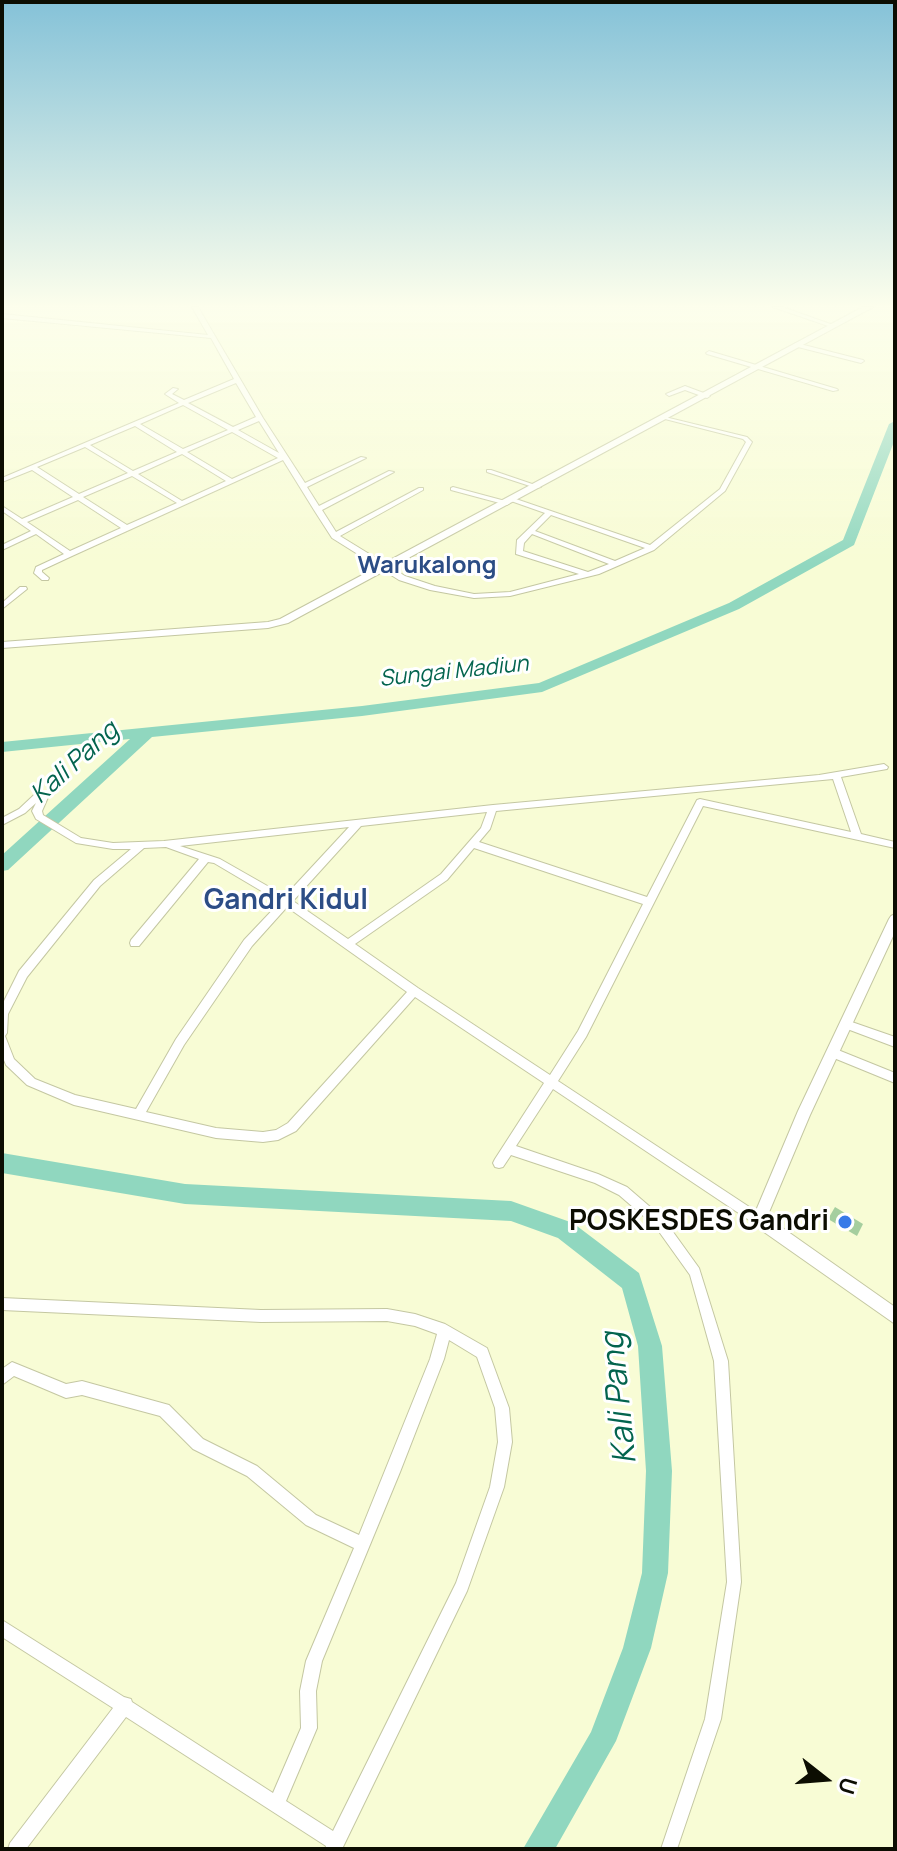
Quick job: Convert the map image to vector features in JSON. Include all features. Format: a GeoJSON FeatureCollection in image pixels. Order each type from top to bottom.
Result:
{"type":"FeatureCollection","features":[{"type":"Feature","properties":{"kind":"main road"},"geometry":{"type":"LineString","coordinates":[[3,644],[268,625],[300,613],[711,393]]}},
{"type":"Feature","properties":{"kind":"street"},"geometry":{"type":"LineString","coordinates":[[169,393],[283,458]]}},
{"type":"Feature","properties":{"kind":"street"},"geometry":{"type":"LineString","coordinates":[[2,480],[206,393]]}},
{"type":"Feature","properties":{"kind":"street"},"geometry":{"type":"LineString","coordinates":[[245,393],[335,536],[402,578],[433,588],[488,597],[588,575],[617,564],[651,548],[723,490],[732,479],[749,442],[745,438],[667,418]]}},
{"type":"Feature","properties":{"kind":"street"},"geometry":{"type":"LineString","coordinates":[[699,393],[707,396]]}},
{"type":"Feature","properties":{"kind":"street"},"geometry":{"type":"LineString","coordinates":[[21,522],[260,418]]}},
{"type":"Feature","properties":{"kind":"street"},"geometry":{"type":"LineString","coordinates":[[136,424],[231,481]]}},
{"type":"Feature","properties":{"kind":"street"},"geometry":{"type":"LineString","coordinates":[[86,445],[181,503]]}},
{"type":"Feature","properties":{"kind":"street"},"geometry":{"type":"LineString","coordinates":[[45,578],[38,573],[39,569],[283,458]]}},
{"type":"Feature","properties":{"kind":"street"},"geometry":{"type":"LineString","coordinates":[[303,487],[363,458]]}},
{"type":"Feature","properties":{"kind":"street"},"geometry":{"type":"LineString","coordinates":[[32,467],[126,528]]}},
{"type":"Feature","properties":{"kind":"street"},"geometry":{"type":"LineString","coordinates":[[489,471],[538,487]]}},
{"type":"Feature","properties":{"kind":"street"},"geometry":{"type":"LineString","coordinates":[[317,510],[391,472]]}},
{"type":"Feature","properties":{"kind":"street"},"geometry":{"type":"LineString","coordinates":[[335,536],[421,489]]}},
{"type":"Feature","properties":{"kind":"street"},"geometry":{"type":"LineString","coordinates":[[453,489],[510,502],[651,548]]}},
{"type":"Feature","properties":{"kind":"street"},"geometry":{"type":"LineString","coordinates":[[2,508],[69,554]]}},
{"type":"Feature","properties":{"kind":"street"},"geometry":{"type":"LineString","coordinates":[[548,514],[520,542],[518,549],[522,555],[588,575]]}},
{"type":"Feature","properties":{"kind":"street"},"geometry":{"type":"LineString","coordinates":[[530,531],[582,548],[617,564]]}},
{"type":"Feature","properties":{"kind":"street"},"geometry":{"type":"LineString","coordinates":[[2,548],[35,532]]}},
{"type":"Feature","properties":{"kind":"street"},"geometry":{"type":"LineString","coordinates":[[2,607],[23,589]]}},
{"type":"Feature","properties":{"kind":"street"},"geometry":{"type":"LineString","coordinates":[[2,822],[22,811],[38,796],[44,795],[37,811],[39,817],[79,841],[113,846],[164,844],[493,808],[836,776],[884,767]]}},
{"type":"Feature","properties":{"kind":"street"},"geometry":{"type":"LineString","coordinates":[[836,776],[858,838]]}},
{"type":"Feature","properties":{"kind":"street"},"geometry":{"type":"LineString","coordinates":[[499,1163],[582,1034],[700,802],[895,845]]}},
{"type":"Feature","properties":{"kind":"street"},"geometry":{"type":"LineString","coordinates":[[350,943],[444,877],[485,829],[493,808]]}},
{"type":"Feature","properties":{"kind":"street"},"geometry":{"type":"LineString","coordinates":[[139,1114],[208,999],[248,943],[358,823]]}},
{"type":"Feature","properties":{"kind":"street"},"geometry":{"type":"LineString","coordinates":[[164,844],[206,857],[243,874],[286,901],[350,943],[414,991],[759,1220],[895,1316]]}},
{"type":"Feature","properties":{"kind":"street"},"geometry":{"type":"LineString","coordinates":[[474,844],[650,902]]}},
{"type":"Feature","properties":{"kind":"street"},"geometry":{"type":"LineString","coordinates":[[2,1033],[3,1014],[23,974],[97,883],[142,845]]}},
{"type":"Feature","properties":{"kind":"street"},"geometry":{"type":"LineString","coordinates":[[135,943],[206,857]]}},
{"type":"Feature","properties":{"kind":"street"},"geometry":{"type":"LineString","coordinates":[[759,1220],[895,919]]}},
{"type":"Feature","properties":{"kind":"street"},"geometry":{"type":"LineString","coordinates":[[2,1040],[10,1062],[31,1082],[74,1100],[216,1133],[263,1137],[278,1135],[292,1127],[414,991]]}},
{"type":"Feature","properties":{"kind":"street"},"geometry":{"type":"LineString","coordinates":[[846,1024],[895,1042]]}},
{"type":"Feature","properties":{"kind":"street"},"geometry":{"type":"LineString","coordinates":[[833,1053],[895,1078]]}},
{"type":"Feature","properties":{"kind":"street"},"geometry":{"type":"LineString","coordinates":[[509,1149],[598,1179],[623,1191],[659,1222],[695,1272],[721,1361],[734,1582],[713,1719],[669,1849]]}},
{"type":"Feature","properties":{"kind":"street"},"geometry":{"type":"LineString","coordinates":[[2,1304],[261,1316],[387,1315],[415,1320],[445,1330],[482,1353],[502,1408],[505,1442],[497,1487],[462,1586],[335,1846],[277,1802],[2,1628]]}},
{"type":"Feature","properties":{"kind":"street"},"geometry":{"type":"LineString","coordinates":[[277,1802],[309,1728],[308,1691],[314,1661],[437,1359],[445,1330]]}},
{"type":"Feature","properties":{"kind":"street"},"geometry":{"type":"LineString","coordinates":[[2,1378],[12,1369],[66,1391],[82,1388],[164,1410],[198,1444],[252,1471],[311,1520],[362,1544]]}},
{"type":"Feature","properties":{"kind":"street"},"geometry":{"type":"LineString","coordinates":[[16,1849],[125,1705]]}},
{"type":"Feature","properties":{"kind":"building","name":"POSKESDES Gandri"},"geometry":{"type":"Polygon","coordinates":[[[835,1207],[863,1224],[857,1236],[828,1219],[835,1207]]]}},
{"type":"Feature","properties":{"kind":"waterway","name":"Sungai Madiun"},"geometry":{"type":"LineString","coordinates":[[2,747],[362,711],[542,687],[734,606],[849,542],[895,424]]}},
{"type":"Feature","properties":{"kind":"waterway","name":"Kali Pang"},"geometry":{"type":"LineString","coordinates":[[2,865],[147,733]]}},
{"type":"Feature","properties":{"kind":"waterway","name":"Kali Pang"},"geometry":{"type":"LineString","coordinates":[[2,1163],[185,1194],[511,1211],[565,1230],[631,1281],[650,1346],[659,1471],[655,1573],[637,1648],[602,1741],[538,1849]]}},
{"type":"Feature","properties":{"kind":"place","name":"POSKESDES Gandri"},"geometry":{"type":"Point","coordinates":[845,1222]}},
{"type":"Feature","properties":{"kind":"district","name":"Warukalong"},"geometry":{"type":"Point","coordinates":[427,566]}},
{"type":"Feature","properties":{"kind":"district","name":"Gandri Kidul"},"geometry":{"type":"Point","coordinates":[286,901]}}]}
